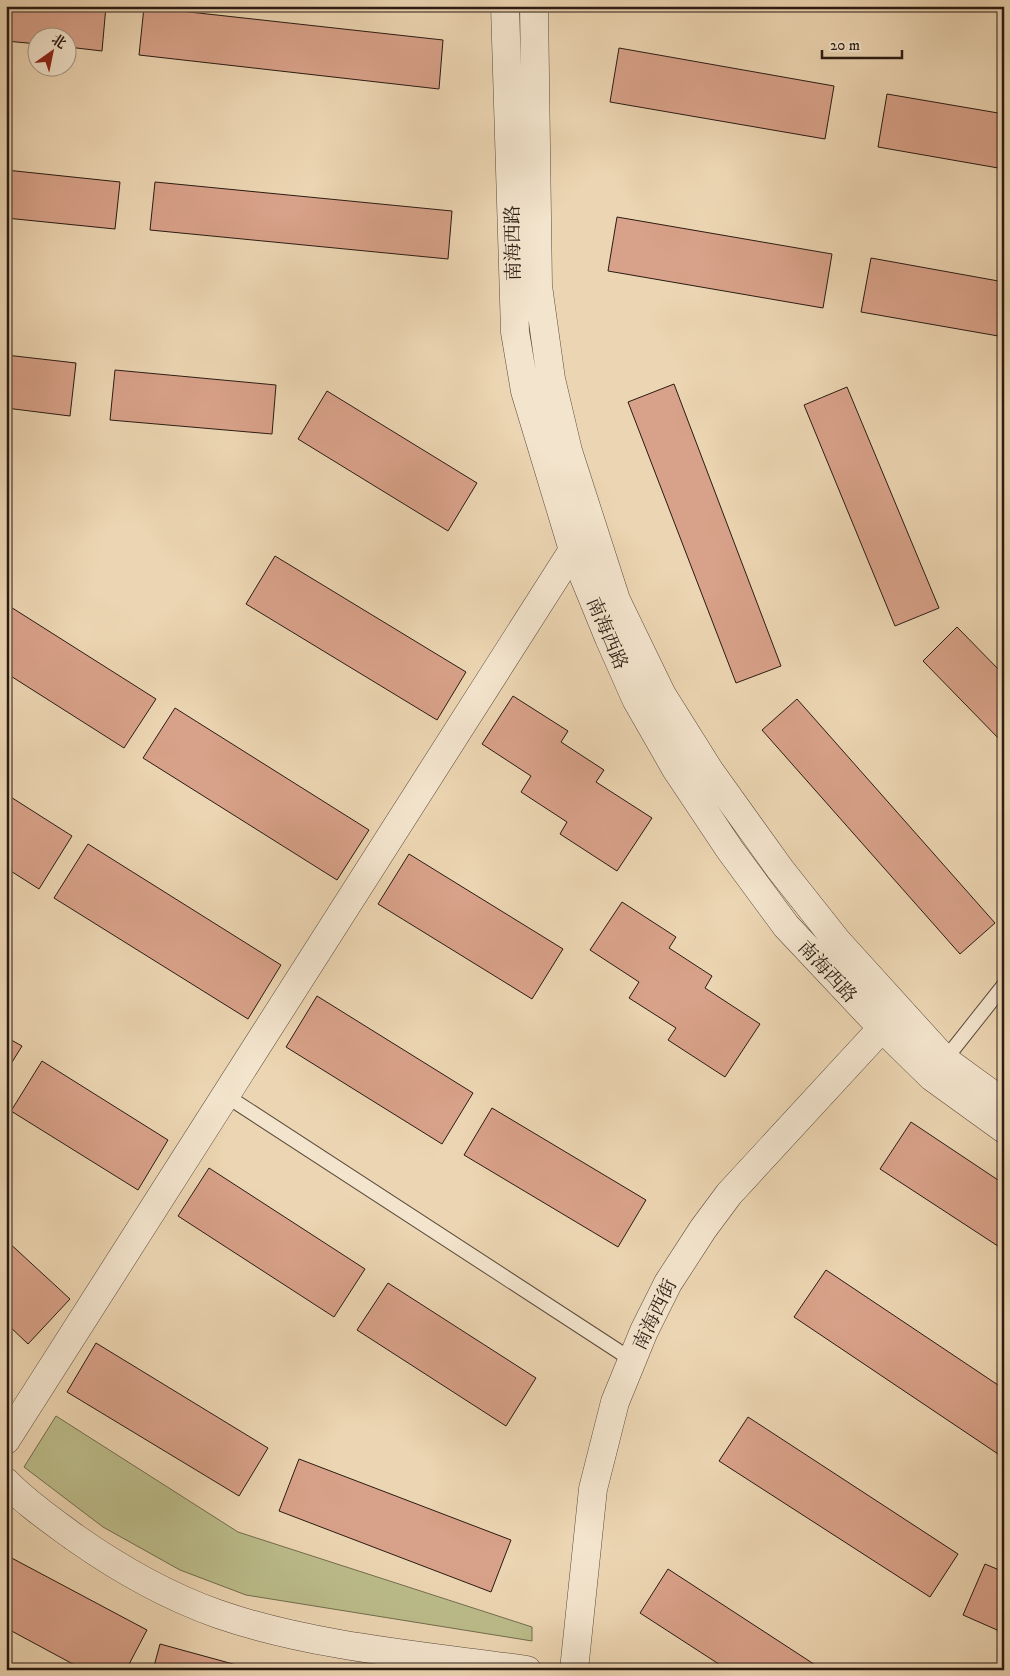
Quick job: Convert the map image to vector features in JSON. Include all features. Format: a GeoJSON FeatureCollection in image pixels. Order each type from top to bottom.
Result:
{"type":"FeatureCollection","features":[{"type":"Feature","properties":{"kind":"street","name":"南海西路"},"geometry":{"type":"LineString","coordinates":[[505,6],[515,332],[525,391],[573,550],[636,699],[676,769],[730,850],[786,926],[882,1028],[939,1068],[1004,1103]]}},
{"type":"Feature","properties":{"kind":"street","name":"南海西路"},"geometry":{"type":"LineString","coordinates":[[534,6],[538,286],[550,379],[573,467],[616,600],[662,695],[709,770],[780,869],[939,1068],[1004,1129]]}},
{"type":"Feature","properties":{"kind":"street"},"geometry":{"type":"LineString","coordinates":[[6,1440],[573,550]]}},
{"type":"Feature","properties":{"kind":"street","name":"南海西街"},"geometry":{"type":"LineString","coordinates":[[574,1670],[593,1489],[615,1402],[644,1331],[668,1283],[729,1194],[882,1028]]}},
{"type":"Feature","properties":{"kind":"street"},"geometry":{"type":"LineString","coordinates":[[6,1482],[52,1521],[105,1559],[162,1589],[216,1614],[275,1631],[318,1640],[527,1670]]}},
{"type":"Feature","properties":{"kind":"lane"},"geometry":{"type":"LineString","coordinates":[[939,1068],[1004,986]]}},
{"type":"Feature","properties":{"kind":"lane"},"geometry":{"type":"LineString","coordinates":[[226,1095],[632,1360]]}},
{"type":"Feature","properties":{"kind":"green space"},"geometry":{"type":"Polygon","coordinates":[[[56,1416],[238,1532],[532,1627],[532,1641],[246,1595],[180,1570],[103,1527],[24,1467],[56,1416]]]}},
{"type":"Feature","properties":{"kind":"building"},"geometry":{"type":"Polygon","coordinates":[[[6,6],[106,6],[102,51],[78,48],[78,28],[28,28],[28,43],[6,41],[6,6]]]}},
{"type":"Feature","properties":{"kind":"building"},"geometry":{"type":"Polygon","coordinates":[[[144,7],[443,40],[439,89],[139,55],[144,7]]]}},
{"type":"Feature","properties":{"kind":"building"},"geometry":{"type":"Polygon","coordinates":[[[619,48],[834,86],[825,139],[610,102],[619,48]]]}},
{"type":"Feature","properties":{"kind":"building"},"geometry":{"type":"Polygon","coordinates":[[[887,94],[1004,114],[1004,169],[878,147],[887,94]]]}},
{"type":"Feature","properties":{"kind":"building"},"geometry":{"type":"Polygon","coordinates":[[[6,170],[120,182],[115,229],[6,218],[6,170]]]}},
{"type":"Feature","properties":{"kind":"building"},"geometry":{"type":"Polygon","coordinates":[[[155,182],[452,211],[448,259],[150,230],[155,182]]]}},
{"type":"Feature","properties":{"kind":"building"},"geometry":{"type":"Polygon","coordinates":[[[617,217],[832,254],[823,308],[608,271],[617,217]]]}},
{"type":"Feature","properties":{"kind":"building"},"geometry":{"type":"Polygon","coordinates":[[[871,258],[1004,282],[1004,337],[861,312],[871,258]]]}},
{"type":"Feature","properties":{"kind":"building"},"geometry":{"type":"Polygon","coordinates":[[[6,355],[76,363],[70,416],[6,408],[6,355]]]}},
{"type":"Feature","properties":{"kind":"building"},"geometry":{"type":"Polygon","coordinates":[[[115,370],[276,385],[272,434],[110,420],[115,370]]]}},
{"type":"Feature","properties":{"kind":"building"},"geometry":{"type":"Polygon","coordinates":[[[674,384],[781,666],[736,683],[628,402],[674,384]]]}},
{"type":"Feature","properties":{"kind":"building"},"geometry":{"type":"Polygon","coordinates":[[[847,387],[939,608],[895,626],[804,405],[847,387]]]}},
{"type":"Feature","properties":{"kind":"building"},"geometry":{"type":"Polygon","coordinates":[[[327,391],[477,483],[448,531],[298,439],[327,391]]]}},
{"type":"Feature","properties":{"kind":"building"},"geometry":{"type":"Polygon","coordinates":[[[275,556],[466,672],[437,720],[246,604],[275,556]]]}},
{"type":"Feature","properties":{"kind":"building"},"geometry":{"type":"Polygon","coordinates":[[[6,604],[156,699],[124,748],[6,673],[6,604]]]}},
{"type":"Feature","properties":{"kind":"building"},"geometry":{"type":"Polygon","coordinates":[[[957,627],[1004,675],[1004,744],[923,661],[957,627]]]}},
{"type":"Feature","properties":{"kind":"building"},"geometry":{"type":"Polygon","coordinates":[[[513,696],[568,731],[561,742],[604,770],[596,782],[652,818],[617,871],[560,834],[567,822],[521,792],[531,776],[482,744],[513,696]]]}},
{"type":"Feature","properties":{"kind":"building"},"geometry":{"type":"Polygon","coordinates":[[[797,699],[995,923],[960,954],[762,730],[797,699]]]}},
{"type":"Feature","properties":{"kind":"building"},"geometry":{"type":"Polygon","coordinates":[[[175,708],[369,830],[337,880],[143,758],[175,708]]]}},
{"type":"Feature","properties":{"kind":"building"},"geometry":{"type":"Polygon","coordinates":[[[6,794],[72,836],[39,889],[6,868],[6,794]]]}},
{"type":"Feature","properties":{"kind":"building"},"geometry":{"type":"Polygon","coordinates":[[[88,844],[281,965],[248,1019],[54,898],[88,844]]]}},
{"type":"Feature","properties":{"kind":"building"},"geometry":{"type":"Polygon","coordinates":[[[409,854],[563,949],[532,999],[378,904],[409,854]]]}},
{"type":"Feature","properties":{"kind":"building"},"geometry":{"type":"Polygon","coordinates":[[[622,902],[676,937],[669,948],[712,976],[705,988],[760,1024],[725,1077],[668,1040],[676,1028],[629,998],[639,982],[590,950],[622,902]]]}},
{"type":"Feature","properties":{"kind":"building"},"geometry":{"type":"Polygon","coordinates":[[[317,996],[473,1093],[442,1144],[286,1047],[317,996]]]}},
{"type":"Feature","properties":{"kind":"building"},"geometry":{"type":"Polygon","coordinates":[[[6,1037],[22,1046],[6,1072],[6,1037]]]}},
{"type":"Feature","properties":{"kind":"building"},"geometry":{"type":"Polygon","coordinates":[[[42,1061],[168,1140],[138,1190],[11,1111],[42,1061]]]}},
{"type":"Feature","properties":{"kind":"building"},"geometry":{"type":"Polygon","coordinates":[[[492,1108],[646,1200],[618,1247],[464,1155],[492,1108]]]}},
{"type":"Feature","properties":{"kind":"building"},"geometry":{"type":"Polygon","coordinates":[[[911,1122],[1004,1184],[1004,1250],[880,1169],[911,1122]]]}},
{"type":"Feature","properties":{"kind":"building"},"geometry":{"type":"Polygon","coordinates":[[[209,1168],[365,1269],[334,1317],[178,1216],[209,1168]]]}},
{"type":"Feature","properties":{"kind":"building"},"geometry":{"type":"Polygon","coordinates":[[[6,1240],[70,1299],[28,1344],[6,1323],[6,1240]]]}},
{"type":"Feature","properties":{"kind":"building"},"geometry":{"type":"Polygon","coordinates":[[[826,1270],[1004,1389],[1004,1458],[794,1317],[826,1270]]]}},
{"type":"Feature","properties":{"kind":"building"},"geometry":{"type":"Polygon","coordinates":[[[388,1283],[536,1378],[506,1426],[357,1330],[388,1283]]]}},
{"type":"Feature","properties":{"kind":"building"},"geometry":{"type":"Polygon","coordinates":[[[96,1343],[268,1448],[239,1496],[67,1392],[96,1343]]]}},
{"type":"Feature","properties":{"kind":"building"},"geometry":{"type":"Polygon","coordinates":[[[748,1417],[958,1554],[930,1597],[719,1461],[748,1417]]]}},
{"type":"Feature","properties":{"kind":"building"},"geometry":{"type":"Polygon","coordinates":[[[299,1459],[511,1540],[491,1592],[279,1511],[299,1459]]]}},
{"type":"Feature","properties":{"kind":"building"},"geometry":{"type":"Polygon","coordinates":[[[6,1555],[147,1630],[126,1670],[84,1670],[6,1628],[6,1555]]]}},
{"type":"Feature","properties":{"kind":"building"},"geometry":{"type":"Polygon","coordinates":[[[985,1564],[1004,1572],[1004,1633],[963,1615],[985,1564]]]}},
{"type":"Feature","properties":{"kind":"building"},"geometry":{"type":"Polygon","coordinates":[[[668,1569],[823,1670],[728,1670],[640,1613],[668,1569]]]}},
{"type":"Feature","properties":{"kind":"building"},"geometry":{"type":"Polygon","coordinates":[[[160,1644],[255,1670],[153,1670],[160,1644]]]}}]}
